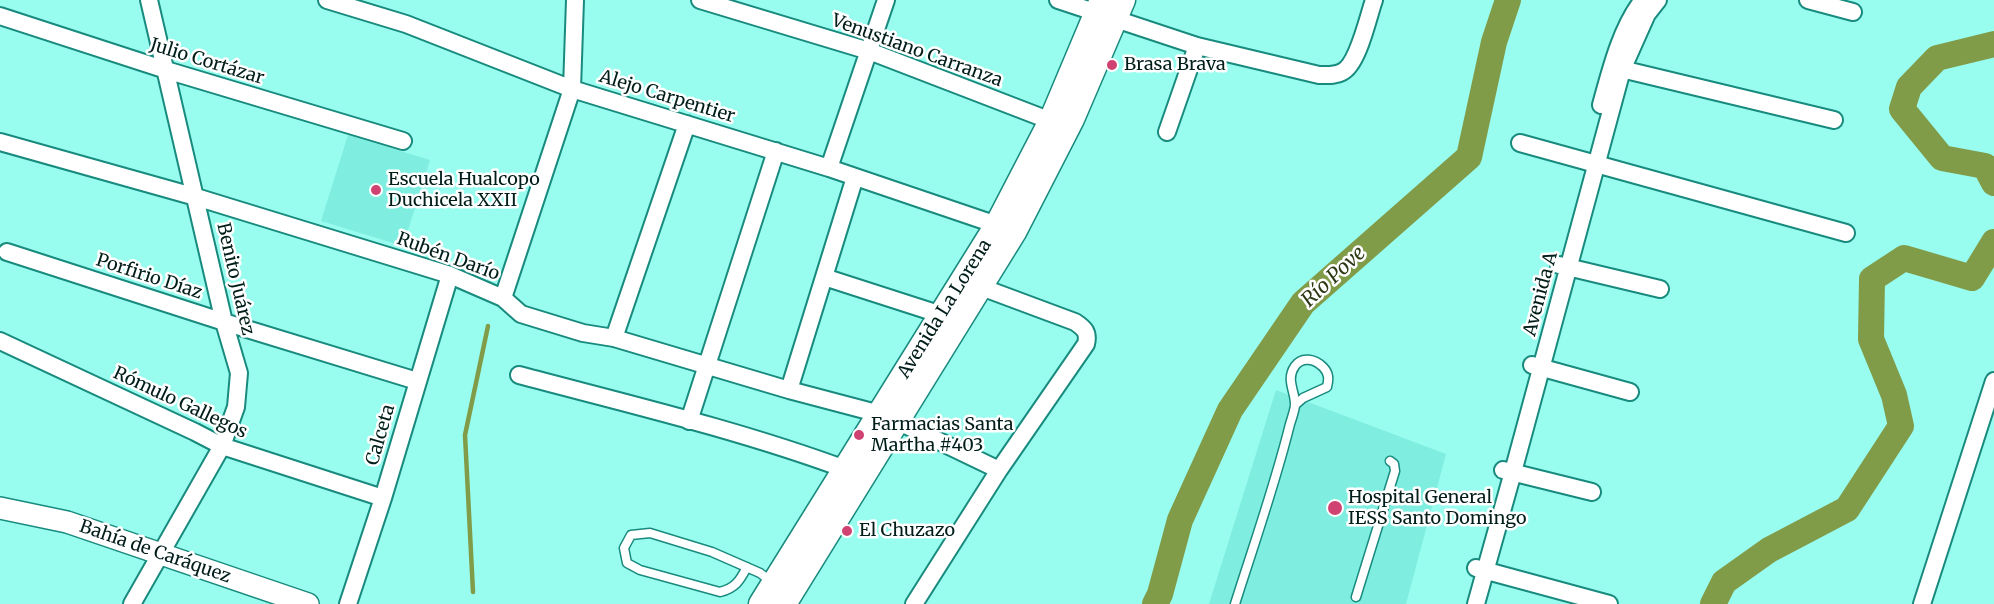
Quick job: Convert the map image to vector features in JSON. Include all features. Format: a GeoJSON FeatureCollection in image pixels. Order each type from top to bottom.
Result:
{"type":"FeatureCollection","features":[{"type":"Feature","properties":{"kind":"main road","name":"Avenida La Lorena"},"geometry":{"type":"LineString","coordinates":[[760,604],[779,594],[888,417],[942,315],[997,225],[1109,8]]}},
{"type":"Feature","properties":{"kind":"main road","name":"Avenida La Lorena"},"geometry":{"type":"LineString","coordinates":[[779,594],[844,469],[888,417],[981,287],[1014,232],[1072,118],[1109,8]]}},
{"type":"Feature","properties":{"kind":"street","name":"Benito Juárez"},"geometry":{"type":"LineString","coordinates":[[132,604],[222,446],[236,407],[239,373],[224,322],[149,0]]}},
{"type":"Feature","properties":{"kind":"street","name":"Alejo Carpentier"},"geometry":{"type":"LineString","coordinates":[[327,0],[406,24],[572,89],[830,168],[997,225]]}},
{"type":"Feature","properties":{"kind":"street"},"geometry":{"type":"LineString","coordinates":[[503,298],[572,89],[575,0]]}},
{"type":"Feature","properties":{"kind":"street","name":"Venustiano Carranza"},"geometry":{"type":"LineString","coordinates":[[700,0],[869,51],[1051,121]]}},
{"type":"Feature","properties":{"kind":"street"},"geometry":{"type":"LineString","coordinates":[[830,168],[886,0]]}},
{"type":"Feature","properties":{"kind":"street"},"geometry":{"type":"LineString","coordinates":[[1058,0],[1109,8],[1197,46],[1319,75],[1344,72],[1353,62],[1374,0]]}},
{"type":"Feature","properties":{"kind":"street","name":"Avenida A"},"geometry":{"type":"LineString","coordinates":[[1465,604],[1480,570],[1617,68],[1636,9],[1643,0]]}},
{"type":"Feature","properties":{"kind":"street","name":"Avenida A"},"geometry":{"type":"LineString","coordinates":[[1617,68],[1647,14],[1658,0]]}},
{"type":"Feature","properties":{"kind":"street"},"geometry":{"type":"LineString","coordinates":[[1808,0],[1853,12]]}},
{"type":"Feature","properties":{"kind":"street","name":"Julio Cortázar"},"geometry":{"type":"LineString","coordinates":[[0,16],[166,70],[403,141]]}},
{"type":"Feature","properties":{"kind":"street"},"geometry":{"type":"LineString","coordinates":[[1167,132],[1197,46]]}},
{"type":"Feature","properties":{"kind":"street"},"geometry":{"type":"LineString","coordinates":[[1617,68],[1834,120]]}},
{"type":"Feature","properties":{"kind":"street"},"geometry":{"type":"LineString","coordinates":[[614,338],[687,124]]}},
{"type":"Feature","properties":{"kind":"street","name":"Rubén Darío"},"geometry":{"type":"LineString","coordinates":[[0,142],[196,197],[450,275],[503,298],[521,314],[583,333],[614,338],[888,417],[999,470]]}},
{"type":"Feature","properties":{"kind":"street"},"geometry":{"type":"LineString","coordinates":[[1520,143],[1846,233]]}},
{"type":"Feature","properties":{"kind":"street"},"geometry":{"type":"LineString","coordinates":[[689,421],[776,151]]}},
{"type":"Feature","properties":{"kind":"street"},"geometry":{"type":"LineString","coordinates":[[789,390],[855,177]]}},
{"type":"Feature","properties":{"kind":"street","name":"Porfirio Díaz"},"geometry":{"type":"LineString","coordinates":[[7,252],[417,381]]}},
{"type":"Feature","properties":{"kind":"street"},"geometry":{"type":"LineString","coordinates":[[1563,266],[1660,289]]}},
{"type":"Feature","properties":{"kind":"street","name":"Calceta"},"geometry":{"type":"LineString","coordinates":[[348,604],[383,498],[450,275]]}},
{"type":"Feature","properties":{"kind":"street"},"geometry":{"type":"LineString","coordinates":[[824,277],[942,315]]}},
{"type":"Feature","properties":{"kind":"street"},"geometry":{"type":"LineString","coordinates":[[914,604],[999,470],[1086,344],[1088,336],[1085,329],[1075,321],[981,287]]}},
{"type":"Feature","properties":{"kind":"street","name":"Rómulo Gallegos"},"geometry":{"type":"LineString","coordinates":[[0,341],[222,446],[383,498]]}},
{"type":"Feature","properties":{"kind":"street"},"geometry":{"type":"LineString","coordinates":[[1536,367],[1630,392]]}},
{"type":"Feature","properties":{"kind":"street"},"geometry":{"type":"LineString","coordinates":[[519,375],[800,453],[844,469]]}},
{"type":"Feature","properties":{"kind":"street"},"geometry":{"type":"LineString","coordinates":[[1922,604],[1994,381]]}},
{"type":"Feature","properties":{"kind":"street"},"geometry":{"type":"LineString","coordinates":[[1508,471],[1592,492]]}},
{"type":"Feature","properties":{"kind":"street","name":"Bahía de Caráquez"},"geometry":{"type":"LineString","coordinates":[[0,508],[67,522],[309,604]]}},
{"type":"Feature","properties":{"kind":"street"},"geometry":{"type":"LineString","coordinates":[[1480,570],[1609,604]]}},
{"type":"Feature","properties":{"kind":"street","name":"Avenida A"},"geometry":{"type":"LineString","coordinates":[[1476,604],[1480,570]]}},
{"type":"Feature","properties":{"kind":"lane"},"geometry":{"type":"LineString","coordinates":[[1235,604],[1280,464],[1295,405],[1290,380],[1293,370],[1301,361],[1308,359],[1319,363],[1326,370],[1329,380],[1327,387],[1303,398],[1295,405]]}},
{"type":"Feature","properties":{"kind":"lane"},"geometry":{"type":"LineString","coordinates":[[1356,597],[1395,471],[1394,464],[1390,461]]}},
{"type":"Feature","properties":{"kind":"lane"},"geometry":{"type":"LineString","coordinates":[[747,567],[740,581],[732,589],[720,592],[639,570],[627,563],[624,548],[631,535],[650,532],[712,552],[747,567],[760,573],[779,594]]}},
{"type":"Feature","properties":{"kind":"shaded area","name":"Escuela Hualcopo Duchicela XXII"},"geometry":{"type":"Polygon","coordinates":[[[348,135],[430,160],[403,246],[321,221],[348,135]]]}},
{"type":"Feature","properties":{"kind":"shaded area","name":"Hospital General IESS Santo Domingo"},"geometry":{"type":"Polygon","coordinates":[[[1276,390],[1446,454],[1406,604],[1209,604],[1276,390]]]}},
{"type":"Feature","properties":{"kind":"waterway","name":"Río Pove"},"geometry":{"type":"LineString","coordinates":[[1155,604],[1160,594],[1180,520],[1230,410],[1303,303],[1469,157],[1494,42],[1508,0]]}},
{"type":"Feature","properties":{"kind":"waterway"},"geometry":{"type":"LineString","coordinates":[[1994,44],[1937,58],[1909,87],[1902,109],[1942,158],[1985,166],[1994,183]]}},
{"type":"Feature","properties":{"kind":"waterway"},"geometry":{"type":"LineString","coordinates":[[1713,604],[1724,582],[1769,550],[1847,509],[1901,426],[1894,395],[1871,339],[1872,279],[1904,258],[1972,278],[1994,242]]}},
{"type":"Feature","properties":{"kind":"waterway"},"geometry":{"type":"LineString","coordinates":[[473,592],[465,435],[488,326]]}},
{"type":"Feature","properties":{"kind":"place","name":"Brasa Brava"},"geometry":{"type":"Point","coordinates":[1112,65]}},
{"type":"Feature","properties":{"kind":"place","name":"Escuela Hualcopo Duchicela XXII"},"geometry":{"type":"Point","coordinates":[376,190]}},
{"type":"Feature","properties":{"kind":"place","name":"Farmacias Santa Martha #403"},"geometry":{"type":"Point","coordinates":[859,435]}},
{"type":"Feature","properties":{"kind":"place","name":"Hospital General IESS Santo Domingo"},"geometry":{"type":"Point","coordinates":[1335,508]}},
{"type":"Feature","properties":{"kind":"place","name":"El Chuzazo"},"geometry":{"type":"Point","coordinates":[847,531]}}]}
